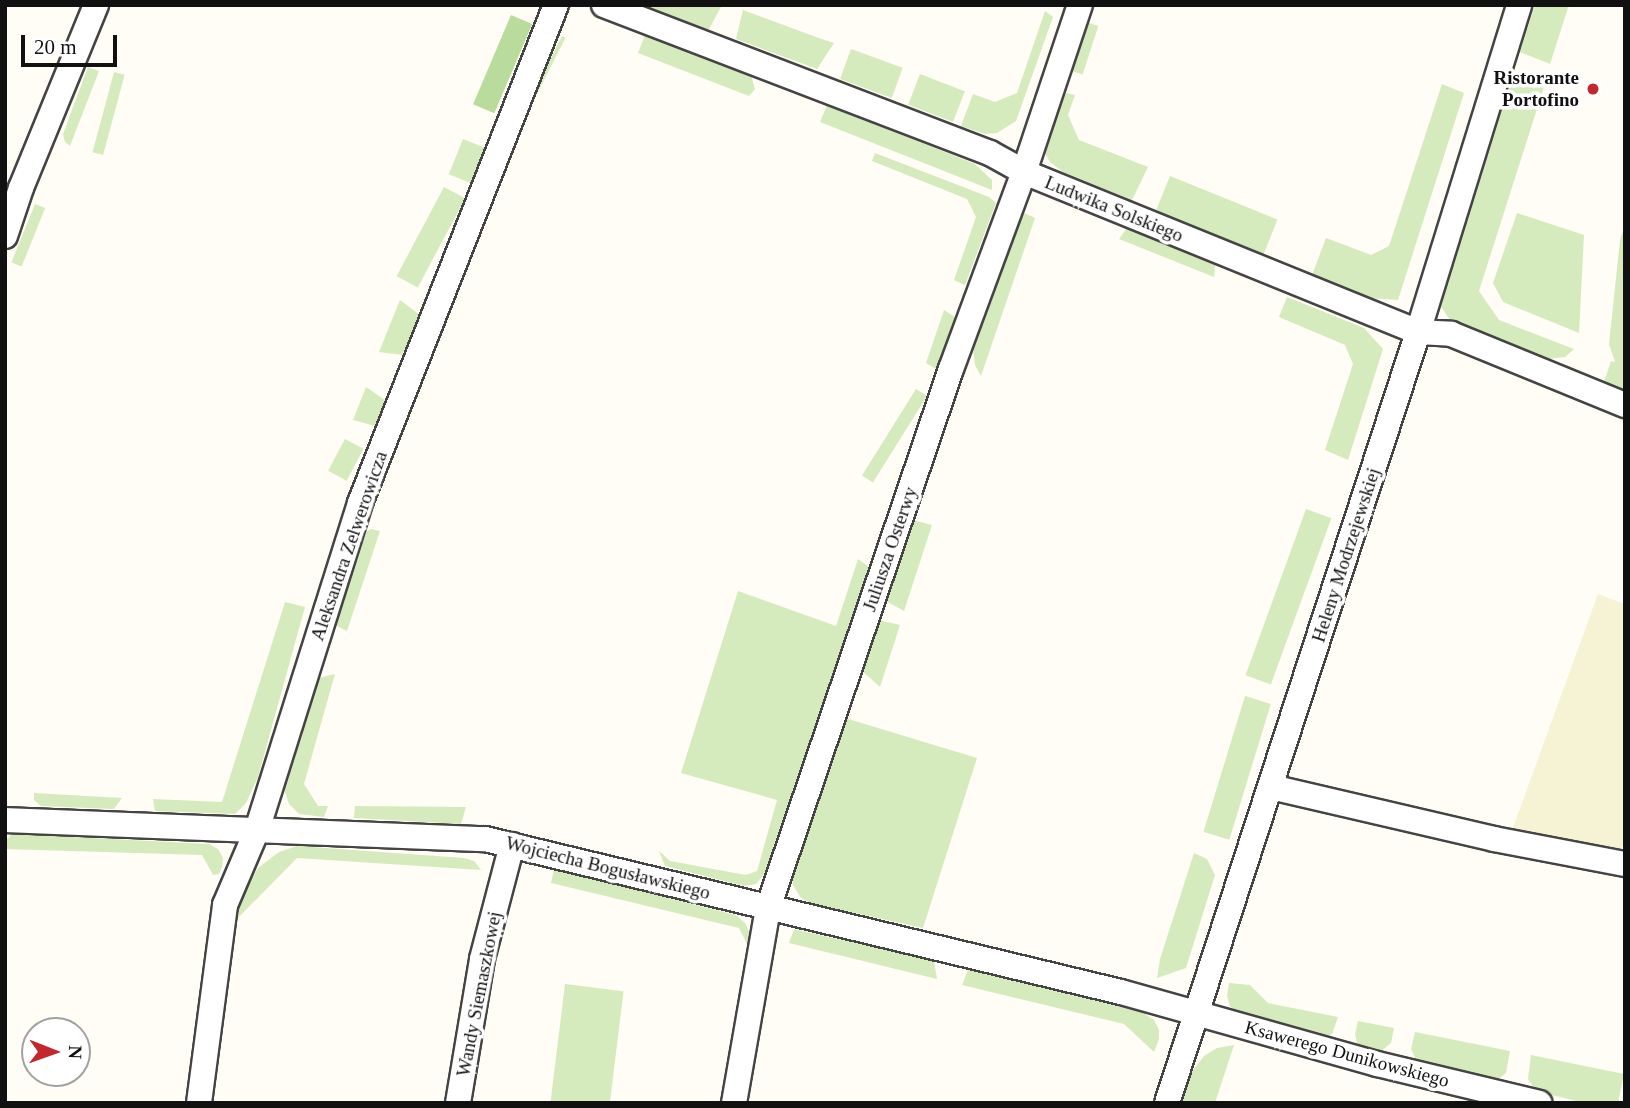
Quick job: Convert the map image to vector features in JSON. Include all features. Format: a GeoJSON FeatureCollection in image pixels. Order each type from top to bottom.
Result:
{"type":"FeatureCollection","features":[{"type":"Feature","properties":{"kind":"street"},"geometry":{"type":"LineString","coordinates":[[5,236],[21,188],[96,5]]}},
{"type":"Feature","properties":{"kind":"street","name":"Aleksandra Zelwerowicza"},"geometry":{"type":"LineString","coordinates":[[199,1103],[225,905],[257,830],[360,503],[556,5]]}},
{"type":"Feature","properties":{"kind":"street","name":"Ludwika Solskiego"},"geometry":{"type":"LineString","coordinates":[[604,5],[989,153],[1024,172],[1418,332],[1451,334],[1625,405]]}},
{"type":"Feature","properties":{"kind":"street","name":"Juliusza Osterwy"},"geometry":{"type":"LineString","coordinates":[[734,1103],[768,908],[951,369],[1024,172],[1080,5]]}},
{"type":"Feature","properties":{"kind":"street","name":"Heleny Modrzejewskiej"},"geometry":{"type":"LineString","coordinates":[[1167,1103],[1418,332],[1519,5]]}},
{"type":"Feature","properties":{"kind":"street"},"geometry":{"type":"LineString","coordinates":[[1271,787],[1494,839],[1625,864]]}},
{"type":"Feature","properties":{"kind":"street","name":"Wojciecha Bogusławskiego"},"geometry":{"type":"LineString","coordinates":[[5,820],[485,839],[1121,992],[1196,1015]]}},
{"type":"Feature","properties":{"kind":"street","name":"Wandy Siemaszkowej"},"geometry":{"type":"LineString","coordinates":[[458,1103],[482,960],[512,845]]}},
{"type":"Feature","properties":{"kind":"street","name":"Ksawerego Dunikowskiego"},"geometry":{"type":"LineString","coordinates":[[1196,1015],[1377,1064],[1539,1103]]}},
{"type":"Feature","properties":{"kind":"shaded area"},"geometry":{"type":"Polygon","coordinates":[[[1598,594],[1625,604],[1625,839],[1619,855],[1511,833],[1598,594]]]}},
{"type":"Feature","properties":{"kind":"green space"},"geometry":{"type":"Polygon","coordinates":[[[643,5],[722,5],[707,33],[695,31],[643,5]]]}},
{"type":"Feature","properties":{"kind":"green space"},"geometry":{"type":"Polygon","coordinates":[[[1535,5],[1569,5],[1550,64],[1520,52],[1535,5]]]}},
{"type":"Feature","properties":{"kind":"green space"},"geometry":{"type":"Polygon","coordinates":[[[743,10],[834,43],[817,69],[736,39],[743,10]]]}},
{"type":"Feature","properties":{"kind":"green space"},"geometry":{"type":"Polygon","coordinates":[[[1045,11],[1053,17],[1016,121],[997,133],[985,134],[961,126],[973,94],[995,102],[1017,93],[1045,11]]]}},
{"type":"Feature","properties":{"kind":"green space"},"geometry":{"type":"Polygon","coordinates":[[[511,15],[532,24],[494,113],[473,104],[511,15]]]}},
{"type":"Feature","properties":{"kind":"green space"},"geometry":{"type":"Polygon","coordinates":[[[1086,22],[1098,26],[1083,75],[1070,71],[1086,22]]]}},
{"type":"Feature","properties":{"kind":"green space"},"geometry":{"type":"Polygon","coordinates":[[[645,35],[751,75],[755,89],[749,96],[638,53],[645,35]]]}},
{"type":"Feature","properties":{"kind":"green space"},"geometry":{"type":"Polygon","coordinates":[[[562,36],[566,38],[492,183],[488,181],[562,36]]]}},
{"type":"Feature","properties":{"kind":"green space"},"geometry":{"type":"Polygon","coordinates":[[[851,49],[903,68],[892,98],[840,79],[851,49]]]}},
{"type":"Feature","properties":{"kind":"green space"},"geometry":{"type":"Polygon","coordinates":[[[88,67],[99,71],[70,146],[65,142],[63,134],[88,67]]]}},
{"type":"Feature","properties":{"kind":"green space"},"geometry":{"type":"Polygon","coordinates":[[[114,72],[125,75],[103,155],[93,152],[114,72]]]}},
{"type":"Feature","properties":{"kind":"green space"},"geometry":{"type":"Polygon","coordinates":[[[920,74],[965,91],[953,122],[908,105],[920,74]]]}},
{"type":"Feature","properties":{"kind":"green space"},"geometry":{"type":"Polygon","coordinates":[[[1511,81],[1544,87],[1479,291],[1499,320],[1574,349],[1565,357],[1547,359],[1450,320],[1440,305],[1511,81]]]}},
{"type":"Feature","properties":{"kind":"green space"},"geometry":{"type":"Polygon","coordinates":[[[1442,84],[1464,93],[1398,300],[1370,298],[1312,275],[1326,238],[1371,255],[1389,246],[1442,84]]]}},
{"type":"Feature","properties":{"kind":"green space"},"geometry":{"type":"Polygon","coordinates":[[[1066,93],[1075,95],[1068,115],[1079,140],[1148,167],[1132,200],[1063,172],[1050,162],[1044,152],[1045,139],[1058,99],[1066,93]]]}},
{"type":"Feature","properties":{"kind":"green space"},"geometry":{"type":"Polygon","coordinates":[[[827,105],[975,164],[992,180],[992,190],[820,122],[827,105]]]}},
{"type":"Feature","properties":{"kind":"green space"},"geometry":{"type":"Polygon","coordinates":[[[463,139],[485,148],[471,183],[449,174],[463,139]]]}},
{"type":"Feature","properties":{"kind":"green space"},"geometry":{"type":"Polygon","coordinates":[[[875,153],[989,197],[996,203],[965,285],[954,280],[976,217],[967,199],[872,161],[875,153]]]}},
{"type":"Feature","properties":{"kind":"green space"},"geometry":{"type":"Polygon","coordinates":[[[1170,176],[1278,219],[1263,255],[1156,211],[1170,176]]]}},
{"type":"Feature","properties":{"kind":"green space"},"geometry":{"type":"Polygon","coordinates":[[[444,187],[465,198],[418,287],[397,276],[444,187]]]}},
{"type":"Feature","properties":{"kind":"green space"},"geometry":{"type":"Polygon","coordinates":[[[35,204],[45,208],[22,267],[11,262],[35,204]]]}},
{"type":"Feature","properties":{"kind":"green space"},"geometry":{"type":"Polygon","coordinates":[[[1022,212],[1035,218],[981,376],[975,365],[973,348],[1022,212]]]}},
{"type":"Feature","properties":{"kind":"green space"},"geometry":{"type":"Polygon","coordinates":[[[1517,213],[1584,235],[1579,333],[1503,302],[1493,283],[1517,213]]]}},
{"type":"Feature","properties":{"kind":"green space"},"geometry":{"type":"Polygon","coordinates":[[[1625,224],[1625,394],[1603,385],[1611,361],[1615,362],[1609,344],[1620,240],[1625,224]]]}},
{"type":"Feature","properties":{"kind":"green space"},"geometry":{"type":"Polygon","coordinates":[[[1127,228],[1215,265],[1214,277],[1119,239],[1127,228]]]}},
{"type":"Feature","properties":{"kind":"green space"},"geometry":{"type":"Polygon","coordinates":[[[1287,297],[1364,328],[1383,349],[1348,460],[1325,450],[1353,364],[1345,345],[1279,317],[1287,297]]]}},
{"type":"Feature","properties":{"kind":"green space"},"geometry":{"type":"Polygon","coordinates":[[[400,300],[420,315],[402,355],[379,352],[400,300]]]}},
{"type":"Feature","properties":{"kind":"green space"},"geometry":{"type":"Polygon","coordinates":[[[944,310],[955,317],[936,369],[926,363],[944,310]]]}},
{"type":"Feature","properties":{"kind":"green space"},"geometry":{"type":"Polygon","coordinates":[[[366,387],[385,400],[375,426],[353,420],[366,387]]]}},
{"type":"Feature","properties":{"kind":"green space"},"geometry":{"type":"Polygon","coordinates":[[[916,389],[927,396],[873,482],[862,476],[916,389]]]}},
{"type":"Feature","properties":{"kind":"green space"},"geometry":{"type":"Polygon","coordinates":[[[345,439],[364,449],[347,481],[328,471],[345,439]]]}},
{"type":"Feature","properties":{"kind":"green space"},"geometry":{"type":"Polygon","coordinates":[[[1306,509],[1331,518],[1271,685],[1245,675],[1306,509]]]}},
{"type":"Feature","properties":{"kind":"green space"},"geometry":{"type":"Polygon","coordinates":[[[913,520],[932,525],[904,611],[884,600],[913,520]]]}},
{"type":"Feature","properties":{"kind":"green space"},"geometry":{"type":"Polygon","coordinates":[[[371,529],[380,531],[347,631],[331,623],[361,535],[371,529]]]}},
{"type":"Feature","properties":{"kind":"green space"},"geometry":{"type":"Polygon","coordinates":[[[858,559],[869,567],[764,874],[756,884],[744,886],[665,866],[659,851],[670,861],[746,875],[757,871],[777,800],[681,773],[738,591],[836,626],[858,559]]]}},
{"type":"Feature","properties":{"kind":"green space"},"geometry":{"type":"Polygon","coordinates":[[[285,602],[305,607],[258,777],[246,803],[235,814],[155,811],[153,799],[222,802],[285,602]]]}},
{"type":"Feature","properties":{"kind":"green space"},"geometry":{"type":"Polygon","coordinates":[[[878,620],[900,625],[880,687],[861,670],[878,620]]]}},
{"type":"Feature","properties":{"kind":"green space"},"geometry":{"type":"Polygon","coordinates":[[[335,674],[304,784],[318,806],[328,806],[324,817],[299,814],[289,804],[284,789],[314,679],[335,674]]]}},
{"type":"Feature","properties":{"kind":"green space"},"geometry":{"type":"Polygon","coordinates":[[[1245,696],[1271,704],[1229,840],[1203,832],[1245,696]]]}},
{"type":"Feature","properties":{"kind":"green space"},"geometry":{"type":"Polygon","coordinates":[[[845,718],[977,758],[923,928],[810,903],[801,898],[793,885],[792,870],[845,718]]]}},
{"type":"Feature","properties":{"kind":"green space"},"geometry":{"type":"Polygon","coordinates":[[[34,793],[122,798],[114,809],[41,806],[34,800],[34,793]]]}},
{"type":"Feature","properties":{"kind":"green space"},"geometry":{"type":"Polygon","coordinates":[[[355,806],[466,807],[461,824],[354,818],[355,806]]]}},
{"type":"Feature","properties":{"kind":"green space"},"geometry":{"type":"Polygon","coordinates":[[[12,834],[209,844],[218,849],[223,858],[222,867],[219,874],[213,875],[202,855],[5,849],[5,841],[12,834]]]}},
{"type":"Feature","properties":{"kind":"green space"},"geometry":{"type":"Polygon","coordinates":[[[297,846],[464,858],[474,861],[481,870],[297,858],[231,925],[242,895],[258,868],[279,852],[297,846]]]}},
{"type":"Feature","properties":{"kind":"green space"},"geometry":{"type":"Polygon","coordinates":[[[1194,853],[1207,859],[1215,875],[1186,968],[1157,978],[1160,959],[1194,853]]]}},
{"type":"Feature","properties":{"kind":"green space"},"geometry":{"type":"Polygon","coordinates":[[[554,869],[736,915],[745,923],[753,940],[747,944],[739,928],[551,883],[554,869]]]}},
{"type":"Feature","properties":{"kind":"green space"},"geometry":{"type":"Polygon","coordinates":[[[794,929],[934,961],[937,979],[789,943],[794,929]]]}},
{"type":"Feature","properties":{"kind":"green space"},"geometry":{"type":"Polygon","coordinates":[[[968,970],[1142,1012],[1154,1020],[1159,1030],[1154,1052],[1124,1024],[962,985],[968,970]]]}},
{"type":"Feature","properties":{"kind":"green space"},"geometry":{"type":"Polygon","coordinates":[[[1229,983],[1250,985],[1268,1003],[1338,1017],[1332,1034],[1323,1038],[1240,1016],[1230,1006],[1227,996],[1229,983]]]}},
{"type":"Feature","properties":{"kind":"green space"},"geometry":{"type":"Polygon","coordinates":[[[565,984],[624,991],[610,1103],[550,1103],[565,984]]]}},
{"type":"Feature","properties":{"kind":"green space"},"geometry":{"type":"Polygon","coordinates":[[[1358,1021],[1394,1028],[1391,1043],[1380,1052],[1358,1047],[1355,1034],[1358,1021]]]}},
{"type":"Feature","properties":{"kind":"green space"},"geometry":{"type":"Polygon","coordinates":[[[1415,1032],[1510,1051],[1506,1073],[1496,1081],[1417,1062],[1411,1049],[1415,1032]]]}},
{"type":"Feature","properties":{"kind":"green space"},"geometry":{"type":"Polygon","coordinates":[[[1234,1045],[1215,1103],[1181,1103],[1192,1072],[1204,1056],[1217,1048],[1234,1045]]]}},
{"type":"Feature","properties":{"kind":"green space"},"geometry":{"type":"Polygon","coordinates":[[[1531,1055],[1624,1074],[1618,1103],[1584,1103],[1536,1091],[1528,1079],[1531,1055]]]}},
{"type":"Feature","properties":{"kind":"place","name":"Ristorante Portofino"},"geometry":{"type":"Point","coordinates":[1593,89]}}]}
